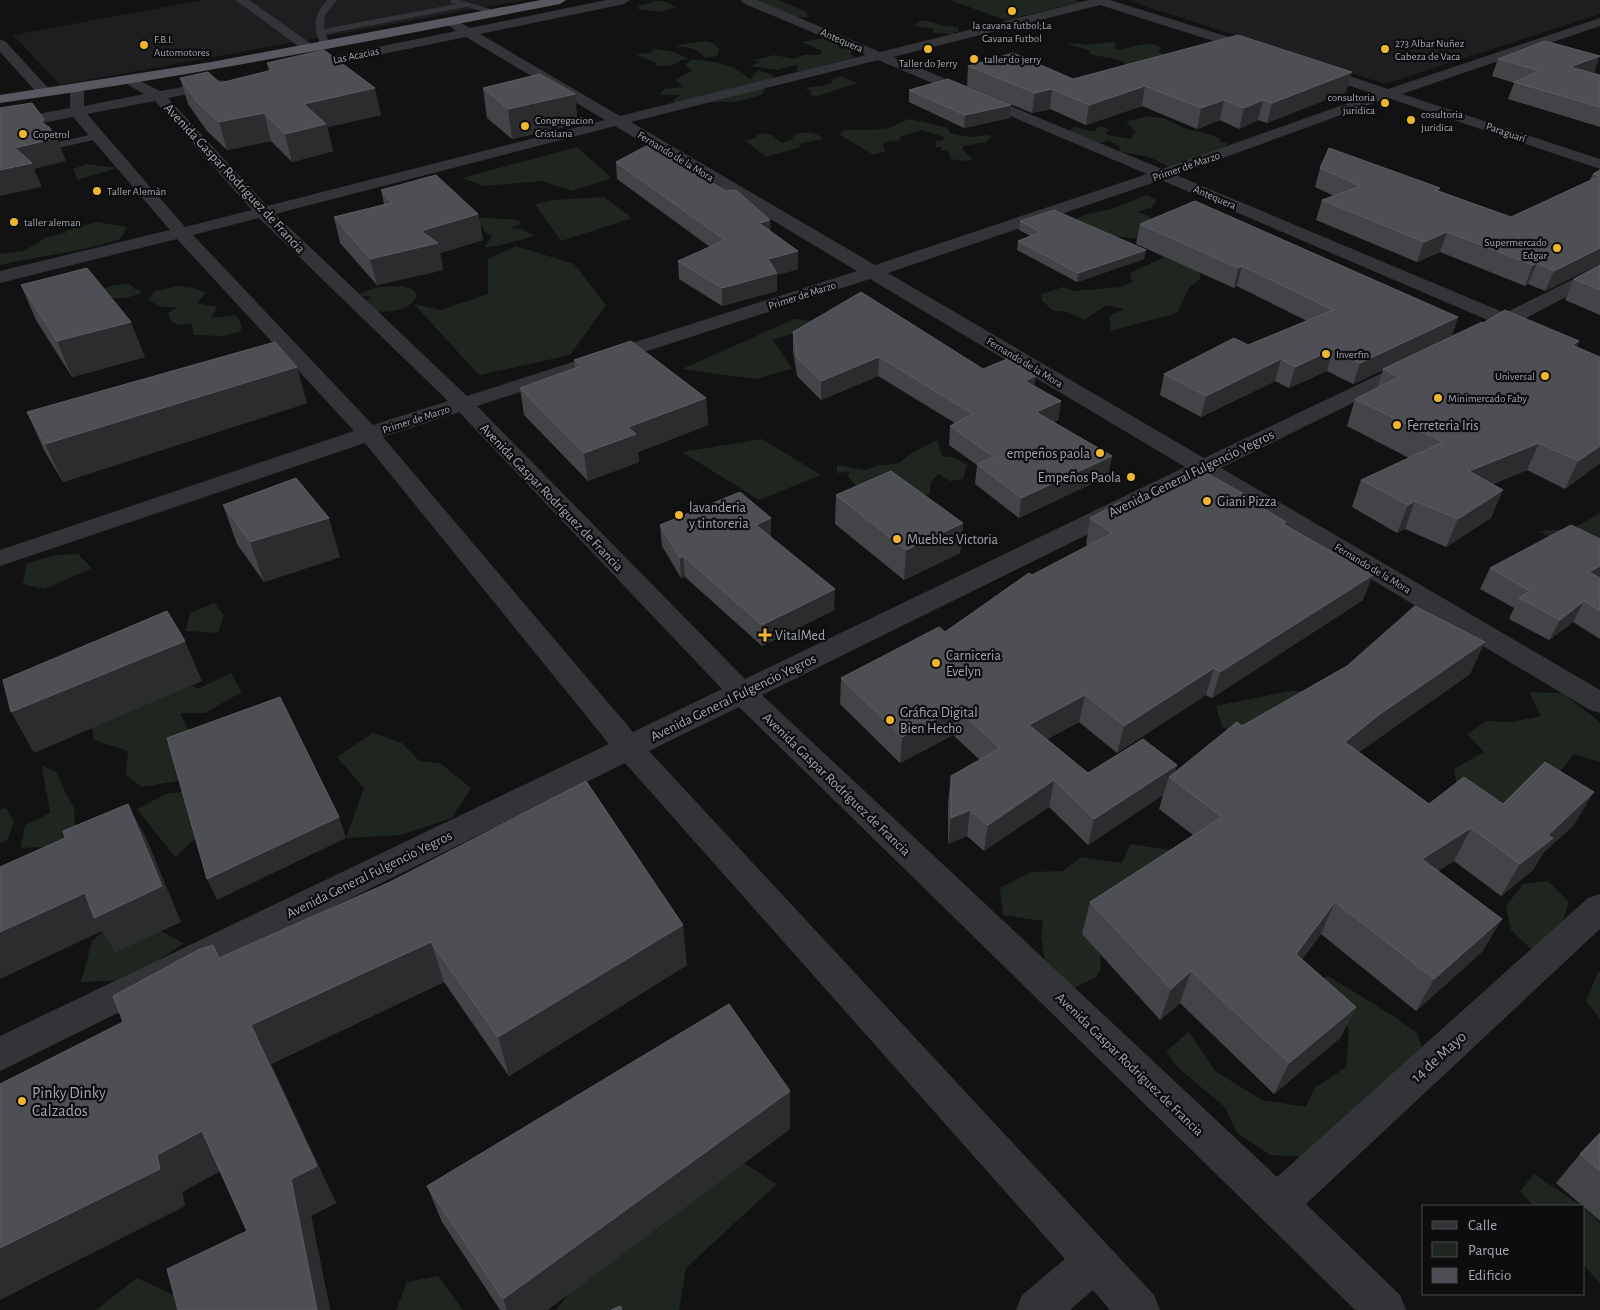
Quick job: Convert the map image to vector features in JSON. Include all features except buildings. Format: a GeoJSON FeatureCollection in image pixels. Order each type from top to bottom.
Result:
{"type":"FeatureCollection","features":[{"type":"Feature","properties":{"kind":"highway"},"geometry":{"type":"LineString","coordinates":[[0,99],[44,94],[77,100],[130,80],[310,48],[323,39],[458,26],[496,12],[560,0]]}},
{"type":"Feature","properties":{"kind":"street"},"geometry":{"type":"LineString","coordinates":[[241,0],[310,48]]}},
{"type":"Feature","properties":{"kind":"street","name":"Las Acacias"},"geometry":{"type":"LineString","coordinates":[[284,70],[458,26],[624,0]]}},
{"type":"Feature","properties":{"kind":"street","name":"Antequera"},"geometry":{"type":"LineString","coordinates":[[747,0],[1532,331]]}},
{"type":"Feature","properties":{"kind":"street"},"geometry":{"type":"LineString","coordinates":[[0,277],[1101,0],[1269,54]]}},
{"type":"Feature","properties":{"kind":"street","name":"Primer de Marzo"},"geometry":{"type":"LineString","coordinates":[[0,558],[369,434],[872,272],[1600,22]]}},
{"type":"Feature","properties":{"kind":"street","name":"Fernando de la Mora"},"geometry":{"type":"LineString","coordinates":[[458,26],[1600,703]]}},
{"type":"Feature","properties":{"kind":"street"},"geometry":{"type":"LineString","coordinates":[[1575,31],[1600,38]]}},
{"type":"Feature","properties":{"kind":"street"},"geometry":{"type":"LineString","coordinates":[[0,44],[44,94]]}},
{"type":"Feature","properties":{"kind":"street","name":"Paraguarí"},"geometry":{"type":"LineString","coordinates":[[1297,63],[1600,164]]}},
{"type":"Feature","properties":{"kind":"street","name":"Avenida Gaspar Rodríguez de Francia"},"geometry":{"type":"LineString","coordinates":[[130,80],[158,97],[262,211],[463,404],[742,693],[1277,1204],[1385,1310]]}},
{"type":"Feature","properties":{"kind":"street"},"geometry":{"type":"LineString","coordinates":[[0,126],[77,100],[158,97],[236,81]]}},
{"type":"Feature","properties":{"kind":"street"},"geometry":{"type":"LineString","coordinates":[[77,100],[98,136],[181,233],[369,434],[629,748],[1139,1310]]}},
{"type":"Feature","properties":{"kind":"street"},"geometry":{"type":"LineString","coordinates":[[1462,342],[1600,272]]}},
{"type":"Feature","properties":{"kind":"street","name":"Avenida General Fulgencio Yegros"},"geometry":{"type":"LineString","coordinates":[[0,1054],[1426,359]]}},
{"type":"Feature","properties":{"kind":"street","name":"14 de Mayo"},"geometry":{"type":"LineString","coordinates":[[1277,1204],[1600,908]]}},
{"type":"Feature","properties":{"kind":"street"},"geometry":{"type":"LineString","coordinates":[[1037,1310],[1094,1261]]}},
{"type":"Feature","properties":{"kind":"lane"},"geometry":{"type":"LineString","coordinates":[[333,0],[319,8],[318,23],[323,39],[465,5]]}},
{"type":"Feature","properties":{"kind":"lane"},"geometry":{"type":"LineString","coordinates":[[449,0],[496,12]]}},
{"type":"Feature","properties":{"kind":"lane"},"geometry":{"type":"LineString","coordinates":[[58,145],[98,136]]}},
{"type":"Feature","properties":{"kind":"shaded area"},"geometry":{"type":"Polygon","coordinates":[[[203,0],[525,0],[60,85],[13,35],[203,0]]]}},
{"type":"Feature","properties":{"kind":"shaded area","name":"273 Albar Nuñez Cabeza de Vaca"},"geometry":{"type":"Polygon","coordinates":[[[1600,0],[1600,14],[1385,84],[1129,1],[1600,0]]]}},
{"type":"Feature","properties":{"kind":"green space"},"geometry":{"type":"Polygon","coordinates":[[[752,0],[779,0],[807,12],[806,14],[810,17],[792,17],[752,0]]]}},
{"type":"Feature","properties":{"kind":"green space","name":"la cavana futbol;La Cavana Futbol"},"geometry":{"type":"Polygon","coordinates":[[[949,0],[1075,0],[1080,2],[1006,20],[949,0]]]}},
{"type":"Feature","properties":{"kind":"green space"},"geometry":{"type":"Polygon","coordinates":[[[663,1],[677,7],[659,12],[638,9],[639,6],[663,1]]]}},
{"type":"Feature","properties":{"kind":"green space"},"geometry":{"type":"Polygon","coordinates":[[[920,21],[958,27],[959,32],[954,32],[954,34],[933,33],[934,29],[913,26],[920,21]]]}},
{"type":"Feature","properties":{"kind":"green space"},"geometry":{"type":"Polygon","coordinates":[[[824,38],[848,47],[852,51],[850,54],[856,57],[798,72],[796,70],[798,66],[796,65],[777,70],[750,66],[761,62],[753,61],[774,55],[795,59],[804,55],[820,55],[822,51],[802,42],[824,38]]]}},
{"type":"Feature","properties":{"kind":"green space"},"geometry":{"type":"Polygon","coordinates":[[[707,41],[713,43],[719,49],[717,56],[705,58],[699,52],[692,49],[676,47],[683,44],[707,41]]]}},
{"type":"Feature","properties":{"kind":"green space"},"geometry":{"type":"Polygon","coordinates":[[[1077,43],[1086,45],[1116,43],[1115,48],[1118,50],[1146,44],[1156,45],[1162,48],[1158,50],[1159,52],[1173,58],[1125,69],[1125,63],[1121,61],[1092,55],[1089,53],[1090,50],[1067,44],[1077,43]]]}},
{"type":"Feature","properties":{"kind":"green space"},"geometry":{"type":"Polygon","coordinates":[[[652,50],[674,52],[689,59],[681,60],[673,65],[658,66],[655,65],[656,63],[635,54],[651,53],[652,50]]]}},
{"type":"Feature","properties":{"kind":"green space"},"geometry":{"type":"Polygon","coordinates":[[[691,60],[723,64],[738,70],[749,79],[752,79],[753,75],[759,70],[772,75],[774,79],[678,103],[672,101],[680,95],[659,95],[664,89],[683,87],[675,80],[692,71],[685,65],[691,60]]]}},
{"type":"Feature","properties":{"kind":"green space"},"geometry":{"type":"Polygon","coordinates":[[[840,76],[857,83],[815,97],[809,94],[812,91],[807,90],[807,88],[833,82],[832,80],[840,76]]]}},
{"type":"Feature","properties":{"kind":"green space"},"geometry":{"type":"Polygon","coordinates":[[[766,87],[762,95],[735,102],[709,102],[766,87]]]}},
{"type":"Feature","properties":{"kind":"green space"},"geometry":{"type":"Polygon","coordinates":[[[1147,116],[1163,118],[1189,130],[1219,138],[1221,142],[1227,143],[1227,146],[1170,167],[1149,157],[1122,152],[1119,150],[1121,148],[1108,140],[1101,143],[1067,132],[1075,127],[1097,131],[1096,128],[1100,126],[1110,130],[1106,132],[1108,135],[1130,139],[1136,132],[1126,122],[1147,116]]]}},
{"type":"Feature","properties":{"kind":"green space"},"geometry":{"type":"Polygon","coordinates":[[[909,119],[945,127],[949,130],[949,133],[969,137],[987,135],[992,137],[986,142],[964,146],[962,149],[972,158],[969,161],[949,159],[951,156],[947,151],[941,150],[942,147],[935,147],[936,141],[943,140],[944,137],[921,130],[900,137],[900,140],[885,143],[883,145],[886,151],[874,155],[840,135],[843,130],[889,128],[909,119]]]}},
{"type":"Feature","properties":{"kind":"green space"},"geometry":{"type":"Polygon","coordinates":[[[764,133],[772,135],[782,143],[792,139],[795,134],[803,133],[814,134],[823,139],[799,144],[801,147],[766,157],[746,141],[764,133]]]}},
{"type":"Feature","properties":{"kind":"green space"},"geometry":{"type":"Polygon","coordinates":[[[577,147],[612,178],[572,191],[542,181],[484,186],[462,178],[577,147]]]}},
{"type":"Feature","properties":{"kind":"green space"},"geometry":{"type":"Polygon","coordinates":[[[87,164],[117,168],[78,180],[73,169],[87,164]]]}},
{"type":"Feature","properties":{"kind":"green space"},"geometry":{"type":"Polygon","coordinates":[[[1147,195],[1156,200],[1152,207],[1138,212],[1149,216],[1157,223],[1198,268],[1201,278],[1189,288],[1177,313],[1111,331],[1109,316],[1124,309],[1106,305],[1084,320],[1068,312],[1054,311],[1042,301],[1041,294],[1063,287],[1075,291],[1121,287],[1132,282],[1130,273],[1165,257],[1164,250],[1145,241],[1105,235],[1089,229],[1076,219],[1087,214],[1112,209],[1147,195]]]}},
{"type":"Feature","properties":{"kind":"green space"},"geometry":{"type":"Polygon","coordinates":[[[604,197],[632,218],[561,241],[535,204],[554,200],[604,197]]]}},
{"type":"Feature","properties":{"kind":"green space"},"geometry":{"type":"Polygon","coordinates":[[[485,217],[518,220],[521,224],[511,228],[522,229],[534,236],[498,246],[485,247],[492,235],[484,232],[483,227],[475,225],[477,219],[485,217]]]}},
{"type":"Feature","properties":{"kind":"green space"},"geometry":{"type":"Polygon","coordinates":[[[97,222],[127,227],[120,239],[76,251],[0,265],[0,254],[24,251],[47,237],[66,233],[65,231],[97,222]]]}},
{"type":"Feature","properties":{"kind":"green space"},"geometry":{"type":"Polygon","coordinates":[[[516,246],[574,264],[606,305],[570,355],[479,375],[414,304],[441,310],[488,294],[488,259],[516,246]]]}},
{"type":"Feature","properties":{"kind":"green space"},"geometry":{"type":"Polygon","coordinates":[[[129,284],[142,293],[126,298],[100,298],[100,290],[114,285],[129,284]]]}},
{"type":"Feature","properties":{"kind":"green space"},"geometry":{"type":"Polygon","coordinates":[[[178,286],[193,288],[206,293],[197,303],[217,307],[211,318],[236,315],[242,326],[240,332],[222,336],[194,335],[191,323],[179,325],[171,321],[168,313],[178,307],[160,307],[149,300],[155,291],[178,286]]]}},
{"type":"Feature","properties":{"kind":"green space"},"geometry":{"type":"Polygon","coordinates":[[[402,286],[412,289],[417,294],[415,299],[406,307],[394,311],[381,312],[375,310],[366,304],[366,300],[371,298],[360,296],[361,293],[379,287],[402,286]]]}},
{"type":"Feature","properties":{"kind":"green space"},"geometry":{"type":"Polygon","coordinates":[[[794,319],[825,322],[773,340],[792,369],[755,379],[682,369],[794,319]]]}},
{"type":"Feature","properties":{"kind":"green space"},"geometry":{"type":"Polygon","coordinates":[[[762,439],[821,475],[759,500],[682,452],[762,439]]]}},
{"type":"Feature","properties":{"kind":"green space"},"geometry":{"type":"Polygon","coordinates":[[[937,440],[942,456],[952,457],[967,464],[963,479],[950,481],[938,474],[930,483],[930,494],[913,496],[857,486],[848,477],[849,472],[837,473],[837,465],[864,470],[899,463],[910,454],[937,440]]]}},
{"type":"Feature","properties":{"kind":"green space"},"geometry":{"type":"Polygon","coordinates":[[[1600,513],[1600,564],[1539,531],[1572,529],[1600,513]]]}},
{"type":"Feature","properties":{"kind":"green space"},"geometry":{"type":"Polygon","coordinates":[[[78,554],[92,568],[45,589],[23,584],[26,564],[54,555],[78,554]]]}},
{"type":"Feature","properties":{"kind":"green space"},"geometry":{"type":"Polygon","coordinates":[[[214,603],[224,615],[218,633],[186,631],[190,613],[214,603]]]}},
{"type":"Feature","properties":{"kind":"green space"},"geometry":{"type":"Polygon","coordinates":[[[231,673],[242,692],[205,713],[180,713],[188,729],[196,739],[183,780],[142,787],[126,775],[128,751],[94,740],[92,728],[177,677],[198,689],[231,673]]]}},
{"type":"Feature","properties":{"kind":"green space"},"geometry":{"type":"Polygon","coordinates":[[[1289,691],[1305,691],[1249,738],[1222,727],[1216,706],[1289,691]]]}},
{"type":"Feature","properties":{"kind":"green space"},"geometry":{"type":"Polygon","coordinates":[[[1529,692],[1562,693],[1594,717],[1600,724],[1600,762],[1573,754],[1556,776],[1547,784],[1517,800],[1491,809],[1457,786],[1454,769],[1484,752],[1467,734],[1487,721],[1511,722],[1541,716],[1529,692]]]}},
{"type":"Feature","properties":{"kind":"green space"},"geometry":{"type":"Polygon","coordinates":[[[373,733],[402,743],[419,761],[440,763],[471,788],[452,818],[401,835],[346,838],[364,788],[337,757],[373,733]]]}},
{"type":"Feature","properties":{"kind":"green space"},"geometry":{"type":"Polygon","coordinates":[[[42,766],[57,772],[66,794],[74,806],[75,827],[59,846],[21,848],[25,825],[50,813],[42,766]]]}},
{"type":"Feature","properties":{"kind":"green space"},"geometry":{"type":"Polygon","coordinates":[[[210,788],[225,813],[175,857],[137,809],[166,794],[210,788]]]}},
{"type":"Feature","properties":{"kind":"green space"},"geometry":{"type":"Polygon","coordinates":[[[6,808],[14,821],[8,839],[0,843],[0,809],[6,808]]]}},
{"type":"Feature","properties":{"kind":"green space"},"geometry":{"type":"Polygon","coordinates":[[[1130,844],[1183,852],[1099,932],[1101,969],[1095,978],[1069,990],[1046,968],[1041,936],[1043,921],[1003,915],[1000,888],[1031,872],[1063,871],[1081,857],[1122,863],[1130,844]]]}},
{"type":"Feature","properties":{"kind":"green space"},"geometry":{"type":"Polygon","coordinates":[[[1548,881],[1569,902],[1557,939],[1530,948],[1511,930],[1506,906],[1523,884],[1548,881]]]}},
{"type":"Feature","properties":{"kind":"green space"},"geometry":{"type":"Polygon","coordinates":[[[145,923],[184,943],[129,980],[81,982],[92,941],[106,928],[145,923]]]}},
{"type":"Feature","properties":{"kind":"green space"},"geometry":{"type":"Polygon","coordinates":[[[1598,972],[1600,972],[1600,1019],[1586,1001],[1598,972]]]}},
{"type":"Feature","properties":{"kind":"green space"},"geometry":{"type":"Polygon","coordinates":[[[1328,976],[1395,1017],[1417,1033],[1424,1053],[1306,1157],[1270,1155],[1237,1133],[1225,1107],[1178,1068],[1166,1051],[1189,1032],[1215,1071],[1262,1100],[1306,1107],[1315,1088],[1346,1067],[1349,1029],[1299,990],[1328,976]]]}},
{"type":"Feature","properties":{"kind":"green space"},"geometry":{"type":"Polygon","coordinates":[[[717,1146],[777,1184],[686,1268],[679,1310],[556,1310],[567,1296],[614,1219],[717,1146]]]}},
{"type":"Feature","properties":{"kind":"green space"},"geometry":{"type":"Polygon","coordinates":[[[1534,1174],[1580,1205],[1532,1205],[1520,1191],[1534,1174]]]}},
{"type":"Feature","properties":{"kind":"green space"},"geometry":{"type":"Polygon","coordinates":[[[1585,1209],[1600,1223],[1600,1284],[1585,1266],[1585,1209]]]}},
{"type":"Feature","properties":{"kind":"green space"},"geometry":{"type":"Polygon","coordinates":[[[438,1276],[463,1310],[396,1310],[407,1282],[438,1276]]]}},
{"type":"Feature","properties":{"kind":"green space"},"geometry":{"type":"Polygon","coordinates":[[[137,1278],[193,1304],[193,1310],[96,1310],[137,1278]]]}},
{"type":"Feature","properties":{"kind":"place","name":"la cavana futbol;La Cavana Futbol"},"geometry":{"type":"Point","coordinates":[1012,11]}},
{"type":"Feature","properties":{"kind":"place","name":"F.B.I. Automotores"},"geometry":{"type":"Point","coordinates":[144,45]}},
{"type":"Feature","properties":{"kind":"place","name":"Taller do Jerry"},"geometry":{"type":"Point","coordinates":[928,49]}},
{"type":"Feature","properties":{"kind":"place","name":"273 Albar Nuñez Cabeza de Vaca"},"geometry":{"type":"Point","coordinates":[1385,49]}},
{"type":"Feature","properties":{"kind":"place","name":"taller do jerry"},"geometry":{"type":"Point","coordinates":[974,59]}},
{"type":"Feature","properties":{"kind":"place","name":"consultoria juridica"},"geometry":{"type":"Point","coordinates":[1385,103]}},
{"type":"Feature","properties":{"kind":"place","name":"cosultoria juridica"},"geometry":{"type":"Point","coordinates":[1411,120]}},
{"type":"Feature","properties":{"kind":"place","name":"Congregacion Cristiana"},"geometry":{"type":"Point","coordinates":[525,126]}},
{"type":"Feature","properties":{"kind":"place","name":"Copetrol"},"geometry":{"type":"Point","coordinates":[23,134]}},
{"type":"Feature","properties":{"kind":"place","name":"Taller Alemàn"},"geometry":{"type":"Point","coordinates":[97,191]}},
{"type":"Feature","properties":{"kind":"place","name":"taller aleman"},"geometry":{"type":"Point","coordinates":[14,222]}},
{"type":"Feature","properties":{"kind":"place","name":"Supermercado Edgar"},"geometry":{"type":"Point","coordinates":[1557,248]}},
{"type":"Feature","properties":{"kind":"place","name":"Inverfin"},"geometry":{"type":"Point","coordinates":[1326,354]}},
{"type":"Feature","properties":{"kind":"place","name":"Universal"},"geometry":{"type":"Point","coordinates":[1545,376]}},
{"type":"Feature","properties":{"kind":"place","name":"Minimercado Faby"},"geometry":{"type":"Point","coordinates":[1438,398]}},
{"type":"Feature","properties":{"kind":"place","name":"Ferreteria Iris"},"geometry":{"type":"Point","coordinates":[1397,425]}},
{"type":"Feature","properties":{"kind":"place","name":"empeños paola"},"geometry":{"type":"Point","coordinates":[1100,453]}},
{"type":"Feature","properties":{"kind":"place","name":"Empeños Paola"},"geometry":{"type":"Point","coordinates":[1131,477]}},
{"type":"Feature","properties":{"kind":"place","name":"Giani Pizza"},"geometry":{"type":"Point","coordinates":[1207,501]}},
{"type":"Feature","properties":{"kind":"place","name":"lavanderia y tintoreria"},"geometry":{"type":"Point","coordinates":[679,515]}},
{"type":"Feature","properties":{"kind":"place","name":"Muebles Victoria"},"geometry":{"type":"Point","coordinates":[897,539]}},
{"type":"Feature","properties":{"kind":"place","name":"VitalMed"},"geometry":{"type":"Point","coordinates":[765,635]}},
{"type":"Feature","properties":{"kind":"place","name":"Carniceria Evelyn"},"geometry":{"type":"Point","coordinates":[936,663]}},
{"type":"Feature","properties":{"kind":"place","name":"Gráfica Digital Bien Hecho"},"geometry":{"type":"Point","coordinates":[890,720]}},
{"type":"Feature","properties":{"kind":"place","name":"Pinky Dinky Calzados"},"geometry":{"type":"Point","coordinates":[22,1101]}}]}
